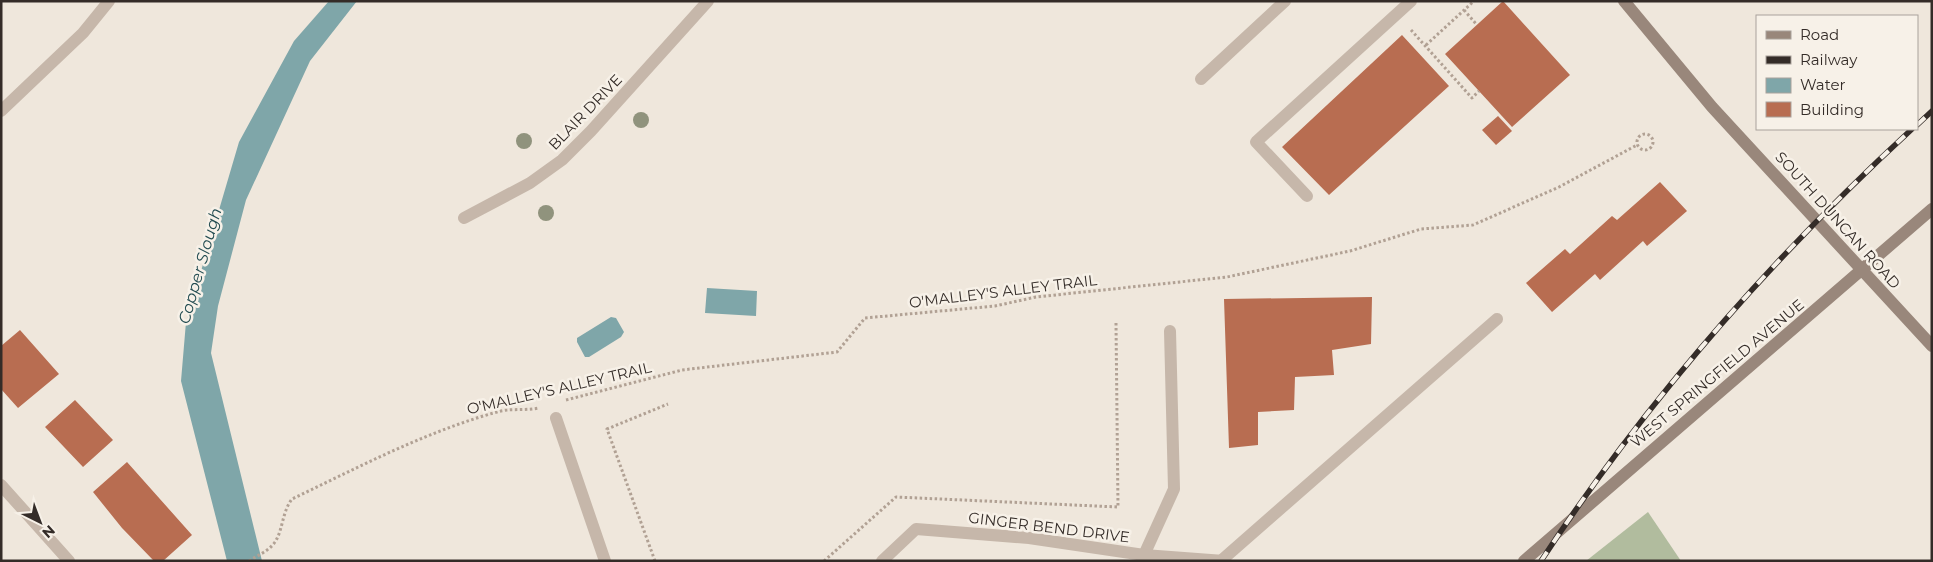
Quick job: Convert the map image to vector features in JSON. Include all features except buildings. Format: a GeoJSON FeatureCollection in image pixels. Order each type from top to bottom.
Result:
{"type":"FeatureCollection","features":[{"type":"Feature","properties":{"kind":"main road","name":"SOUTH DUNCAN ROAD"},"geometry":{"type":"LineString","coordinates":[[1624,1],[1712,107],[1932,346]]}},
{"type":"Feature","properties":{"kind":"main road","name":"WEST SPRINGFIELD AVENUE"},"geometry":{"type":"LineString","coordinates":[[1524,561],[1932,209]]}},
{"type":"Feature","properties":{"kind":"street"},"geometry":{"type":"LineString","coordinates":[[1,111],[83,33],[109,1]]}},
{"type":"Feature","properties":{"kind":"street","name":"BLAIR DRIVE"},"geometry":{"type":"LineString","coordinates":[[464,218],[530,183],[562,160],[592,131],[708,1]]}},
{"type":"Feature","properties":{"kind":"street"},"geometry":{"type":"LineString","coordinates":[[1201,79],[1285,1]]}},
{"type":"Feature","properties":{"kind":"street"},"geometry":{"type":"LineString","coordinates":[[1306,196],[1256,142],[1411,1]]}},
{"type":"Feature","properties":{"kind":"street"},"geometry":{"type":"LineString","coordinates":[[1224,560],[1497,319]]}},
{"type":"Feature","properties":{"kind":"street"},"geometry":{"type":"LineString","coordinates":[[1144,555],[1174,489],[1170,331]]}},
{"type":"Feature","properties":{"kind":"street"},"geometry":{"type":"LineString","coordinates":[[556,418],[604,561]]}},
{"type":"Feature","properties":{"kind":"street"},"geometry":{"type":"LineString","coordinates":[[1,485],[69,561]]}},
{"type":"Feature","properties":{"kind":"street","name":"GINGER BEND DRIVE"},"geometry":{"type":"LineString","coordinates":[[882,561],[916,529],[1029,538],[1144,555],[1224,560]]}},
{"type":"Feature","properties":{"kind":"path"},"geometry":{"type":"LineString","coordinates":[[1426,45],[1474,1]]}},
{"type":"Feature","properties":{"kind":"path"},"geometry":{"type":"LineString","coordinates":[[1464,10],[1477,25]]}},
{"type":"Feature","properties":{"kind":"path"},"geometry":{"type":"LineString","coordinates":[[1407,26],[1472,98],[1479,91]]}},
{"type":"Feature","properties":{"kind":"path","name":"O'MALLEY'S ALLEY TRAIL"},"geometry":{"type":"LineString","coordinates":[[1645,134],[1652,139],[1651,147],[1648,149],[1640,148],[1637,145],[1638,137],[1642,135],[1645,134]]}},
{"type":"Feature","properties":{"kind":"path","name":"O'MALLEY'S ALLEY TRAIL"},"geometry":{"type":"LineString","coordinates":[[563,401],[682,370],[837,352],[865,318],[994,306],[1036,297],[1227,277],[1350,251],[1421,229],[1473,225],[1559,187],[1637,145]]}},
{"type":"Feature","properties":{"kind":"path"},"geometry":{"type":"LineString","coordinates":[[824,561],[896,497],[1118,507],[1116,323]]}},
{"type":"Feature","properties":{"kind":"path"},"geometry":{"type":"LineString","coordinates":[[655,561],[607,428],[668,404]]}},
{"type":"Feature","properties":{"kind":"path","name":"O'MALLEY'S ALLEY TRAIL"},"geometry":{"type":"LineString","coordinates":[[249,561],[276,541],[285,508],[292,499],[426,435],[499,411],[526,411],[544,406]]}},
{"type":"Feature","properties":{"kind":"green space"},"geometry":{"type":"Polygon","coordinates":[[[1648,512],[1681,561],[1586,561],[1648,512]]]}},
{"type":"Feature","properties":{"kind":"water"},"geometry":{"type":"Polygon","coordinates":[[[329,1],[357,1],[310,61],[246,200],[218,306],[211,353],[262,561],[227,561],[181,381],[186,322],[239,142],[294,41],[329,1]]]}},
{"type":"Feature","properties":{"kind":"water"},"geometry":{"type":"Polygon","coordinates":[[[707,288],[757,291],[756,316],[705,313],[707,288]]]}},
{"type":"Feature","properties":{"kind":"water"},"geometry":{"type":"Polygon","coordinates":[[[611,317],[616,318],[624,332],[621,337],[589,357],[585,357],[577,342],[577,338],[611,317]]]}},
{"type":"Feature","properties":{"kind":"railway"},"geometry":{"type":"LineString","coordinates":[[1918,124],[1932,111]]}},
{"type":"Feature","properties":{"kind":"railway"},"geometry":{"type":"LineString","coordinates":[[1541,561],[1581,502],[1624,444],[1713,333],[1810,228],[1911,130]]}},
{"type":"Feature","properties":{"kind":"water label","name":"Copper Slough"},"geometry":{"type":"Point","coordinates":[200,266]}}]}
